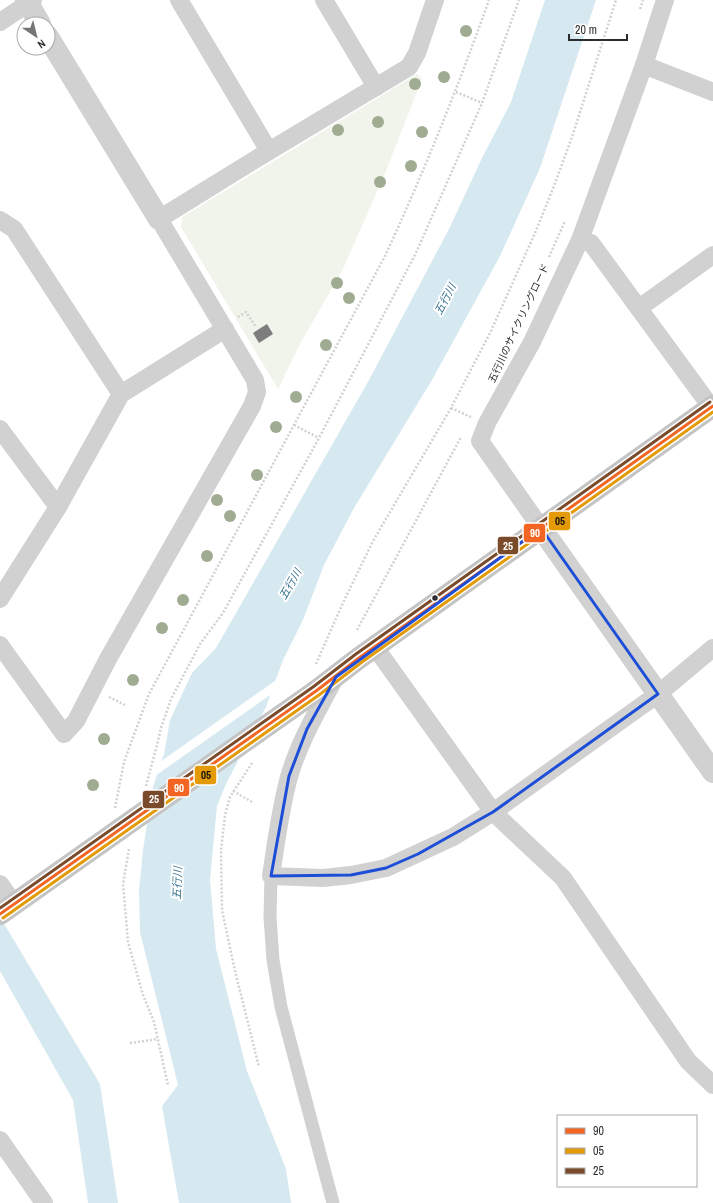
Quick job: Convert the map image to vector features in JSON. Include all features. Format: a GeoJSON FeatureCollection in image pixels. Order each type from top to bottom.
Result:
{"type":"FeatureCollection","features":[{"type":"Feature","properties":{"kind":"main road"},"geometry":{"type":"LineString","coordinates":[[7,909],[119,838],[375,647],[712,406]]}},
{"type":"Feature","properties":{"kind":"street"},"geometry":{"type":"LineString","coordinates":[[179,0],[269,151]]}},
{"type":"Feature","properties":{"kind":"street"},"geometry":{"type":"LineString","coordinates":[[324,0],[376,88]]}},
{"type":"Feature","properties":{"kind":"street"},"geometry":{"type":"LineString","coordinates":[[159,220],[269,151],[409,67],[417,53],[435,0]]}},
{"type":"Feature","properties":{"kind":"street"},"geometry":{"type":"LineString","coordinates":[[665,0],[644,64],[580,240],[532,342],[487,423],[480,441],[713,772]]}},
{"type":"Feature","properties":{"kind":"street"},"geometry":{"type":"LineString","coordinates":[[0,22],[29,1],[36,16]]}},
{"type":"Feature","properties":{"kind":"street"},"geometry":{"type":"LineString","coordinates":[[0,645],[64,734],[76,721],[108,659],[245,419],[257,392],[255,380],[230,324],[159,220],[56,50]]}},
{"type":"Feature","properties":{"kind":"street"},"geometry":{"type":"LineString","coordinates":[[644,64],[713,92]]}},
{"type":"Feature","properties":{"kind":"street"},"geometry":{"type":"LineString","coordinates":[[0,220],[14,229],[121,394]]}},
{"type":"Feature","properties":{"kind":"street"},"geometry":{"type":"LineString","coordinates":[[580,240],[591,243],[712,406]]}},
{"type":"Feature","properties":{"kind":"street"},"geometry":{"type":"LineString","coordinates":[[639,308],[713,255]]}},
{"type":"Feature","properties":{"kind":"street"},"geometry":{"type":"LineString","coordinates":[[0,599],[58,506],[121,394],[230,324]]}},
{"type":"Feature","properties":{"kind":"street"},"geometry":{"type":"LineString","coordinates":[[0,429],[58,506]]}},
{"type":"Feature","properties":{"kind":"street"},"geometry":{"type":"LineString","coordinates":[[375,647],[493,812],[563,878],[688,1061],[713,1085]]}},
{"type":"Feature","properties":{"kind":"street"},"geometry":{"type":"LineString","coordinates":[[271,876],[323,878],[351,875],[386,868],[453,837],[493,812],[658,694],[713,648]]}},
{"type":"Feature","properties":{"kind":"street"},"geometry":{"type":"LineString","coordinates":[[333,1203],[281,1007],[273,960],[270,917],[271,876],[282,805],[289,776],[307,730],[336,677]]}},
{"type":"Feature","properties":{"kind":"street"},"geometry":{"type":"LineString","coordinates":[[0,884],[7,909]]}},
{"type":"Feature","properties":{"kind":"street"},"geometry":{"type":"LineString","coordinates":[[0,1140],[44,1203]]}},
{"type":"Feature","properties":{"kind":"path"},"geometry":{"type":"LineString","coordinates":[[168,1086],[154,1022],[143,995],[128,942],[119,838],[124,762],[149,694],[385,256],[411,200],[456,92],[489,0]]}},
{"type":"Feature","properties":{"kind":"path"},"geometry":{"type":"LineString","coordinates":[[145,788],[161,728],[171,699],[200,644],[223,613],[319,438],[416,253],[482,103],[519,0]]}},
{"type":"Feature","properties":{"kind":"path"},"geometry":{"type":"LineString","coordinates":[[314,668],[341,607],[374,541],[451,408],[491,331],[535,233],[554,186],[572,137],[616,0]]}},
{"type":"Feature","properties":{"kind":"path"},"geometry":{"type":"LineString","coordinates":[[639,15],[643,0]]}},
{"type":"Feature","properties":{"kind":"path"},"geometry":{"type":"LineString","coordinates":[[456,92],[482,103]]}},
{"type":"Feature","properties":{"kind":"path","name":"五行川のサイクリングロード"},"geometry":{"type":"LineString","coordinates":[[547,263],[568,214]]}},
{"type":"Feature","properties":{"kind":"path"},"geometry":{"type":"LineString","coordinates":[[230,324],[246,312],[256,327]]}},
{"type":"Feature","properties":{"kind":"path"},"geometry":{"type":"LineString","coordinates":[[451,408],[472,418],[475,411]]}},
{"type":"Feature","properties":{"kind":"path"},"geometry":{"type":"LineString","coordinates":[[294,424],[319,438]]}},
{"type":"Feature","properties":{"kind":"path"},"geometry":{"type":"LineString","coordinates":[[357,630],[464,431]]}},
{"type":"Feature","properties":{"kind":"path"},"geometry":{"type":"LineString","coordinates":[[103,694],[125,705]]}},
{"type":"Feature","properties":{"kind":"path"},"geometry":{"type":"LineString","coordinates":[[252,762],[230,796],[225,815],[221,851],[222,910],[235,971],[259,1067]]}},
{"type":"Feature","properties":{"kind":"path"},"geometry":{"type":"LineString","coordinates":[[233,791],[252,802]]}},
{"type":"Feature","properties":{"kind":"path"},"geometry":{"type":"LineString","coordinates":[[130,1043],[158,1038]]}},
{"type":"Feature","properties":{"kind":"highlighted area"},"geometry":{"type":"Polygon","coordinates":[[[541,528],[658,694],[493,812],[418,854],[386,868],[351,875],[271,876],[289,776],[307,729],[336,677],[541,528]]]}},
{"type":"Feature","properties":{"kind":"shaded area"},"geometry":{"type":"Polygon","coordinates":[[[417,74],[422,79],[386,171],[343,269],[300,344],[278,389],[181,227],[182,217],[417,74]]]}},
{"type":"Feature","properties":{"kind":"water","name":"五行川"},"geometry":{"type":"Polygon","coordinates":[[[545,0],[596,0],[540,168],[500,256],[432,380],[354,508],[324,565],[303,620],[283,660],[266,707],[226,784],[217,806],[210,880],[216,949],[247,1071],[286,1169],[291,1203],[179,1203],[162,1106],[178,1085],[140,932],[139,891],[143,850],[153,787],[164,754],[170,720],[192,673],[216,648],[369,380],[449,229],[482,158],[511,102],[545,0]]]}},
{"type":"Feature","properties":{"kind":"water"},"geometry":{"type":"Polygon","coordinates":[[[0,917],[100,1084],[118,1203],[88,1203],[73,1100],[0,971],[0,917]]]}},
{"type":"Feature","properties":{"kind":"pier"},"geometry":{"type":"Polygon","coordinates":[[[279,678],[273,693],[155,776],[160,762],[279,678]]]}},
{"type":"Feature","properties":{"kind":"building"},"geometry":{"type":"Polygon","coordinates":[[[267,324],[273,334],[259,343],[253,333],[267,324]]]}},
{"type":"Feature","properties":{"kind":"transit line","name":"25"},"geometry":{"type":"LineString","coordinates":[[0,908],[313,687],[356,654],[710,402]]}},
{"type":"Feature","properties":{"kind":"transit line","name":"90"},"geometry":{"type":"LineString","coordinates":[[0,914],[316,691],[359,658],[713,406]]}},
{"type":"Feature","properties":{"kind":"transit line","name":"05"},"geometry":{"type":"LineString","coordinates":[[3,918],[319,695],[362,662],[713,412]]}}]}
